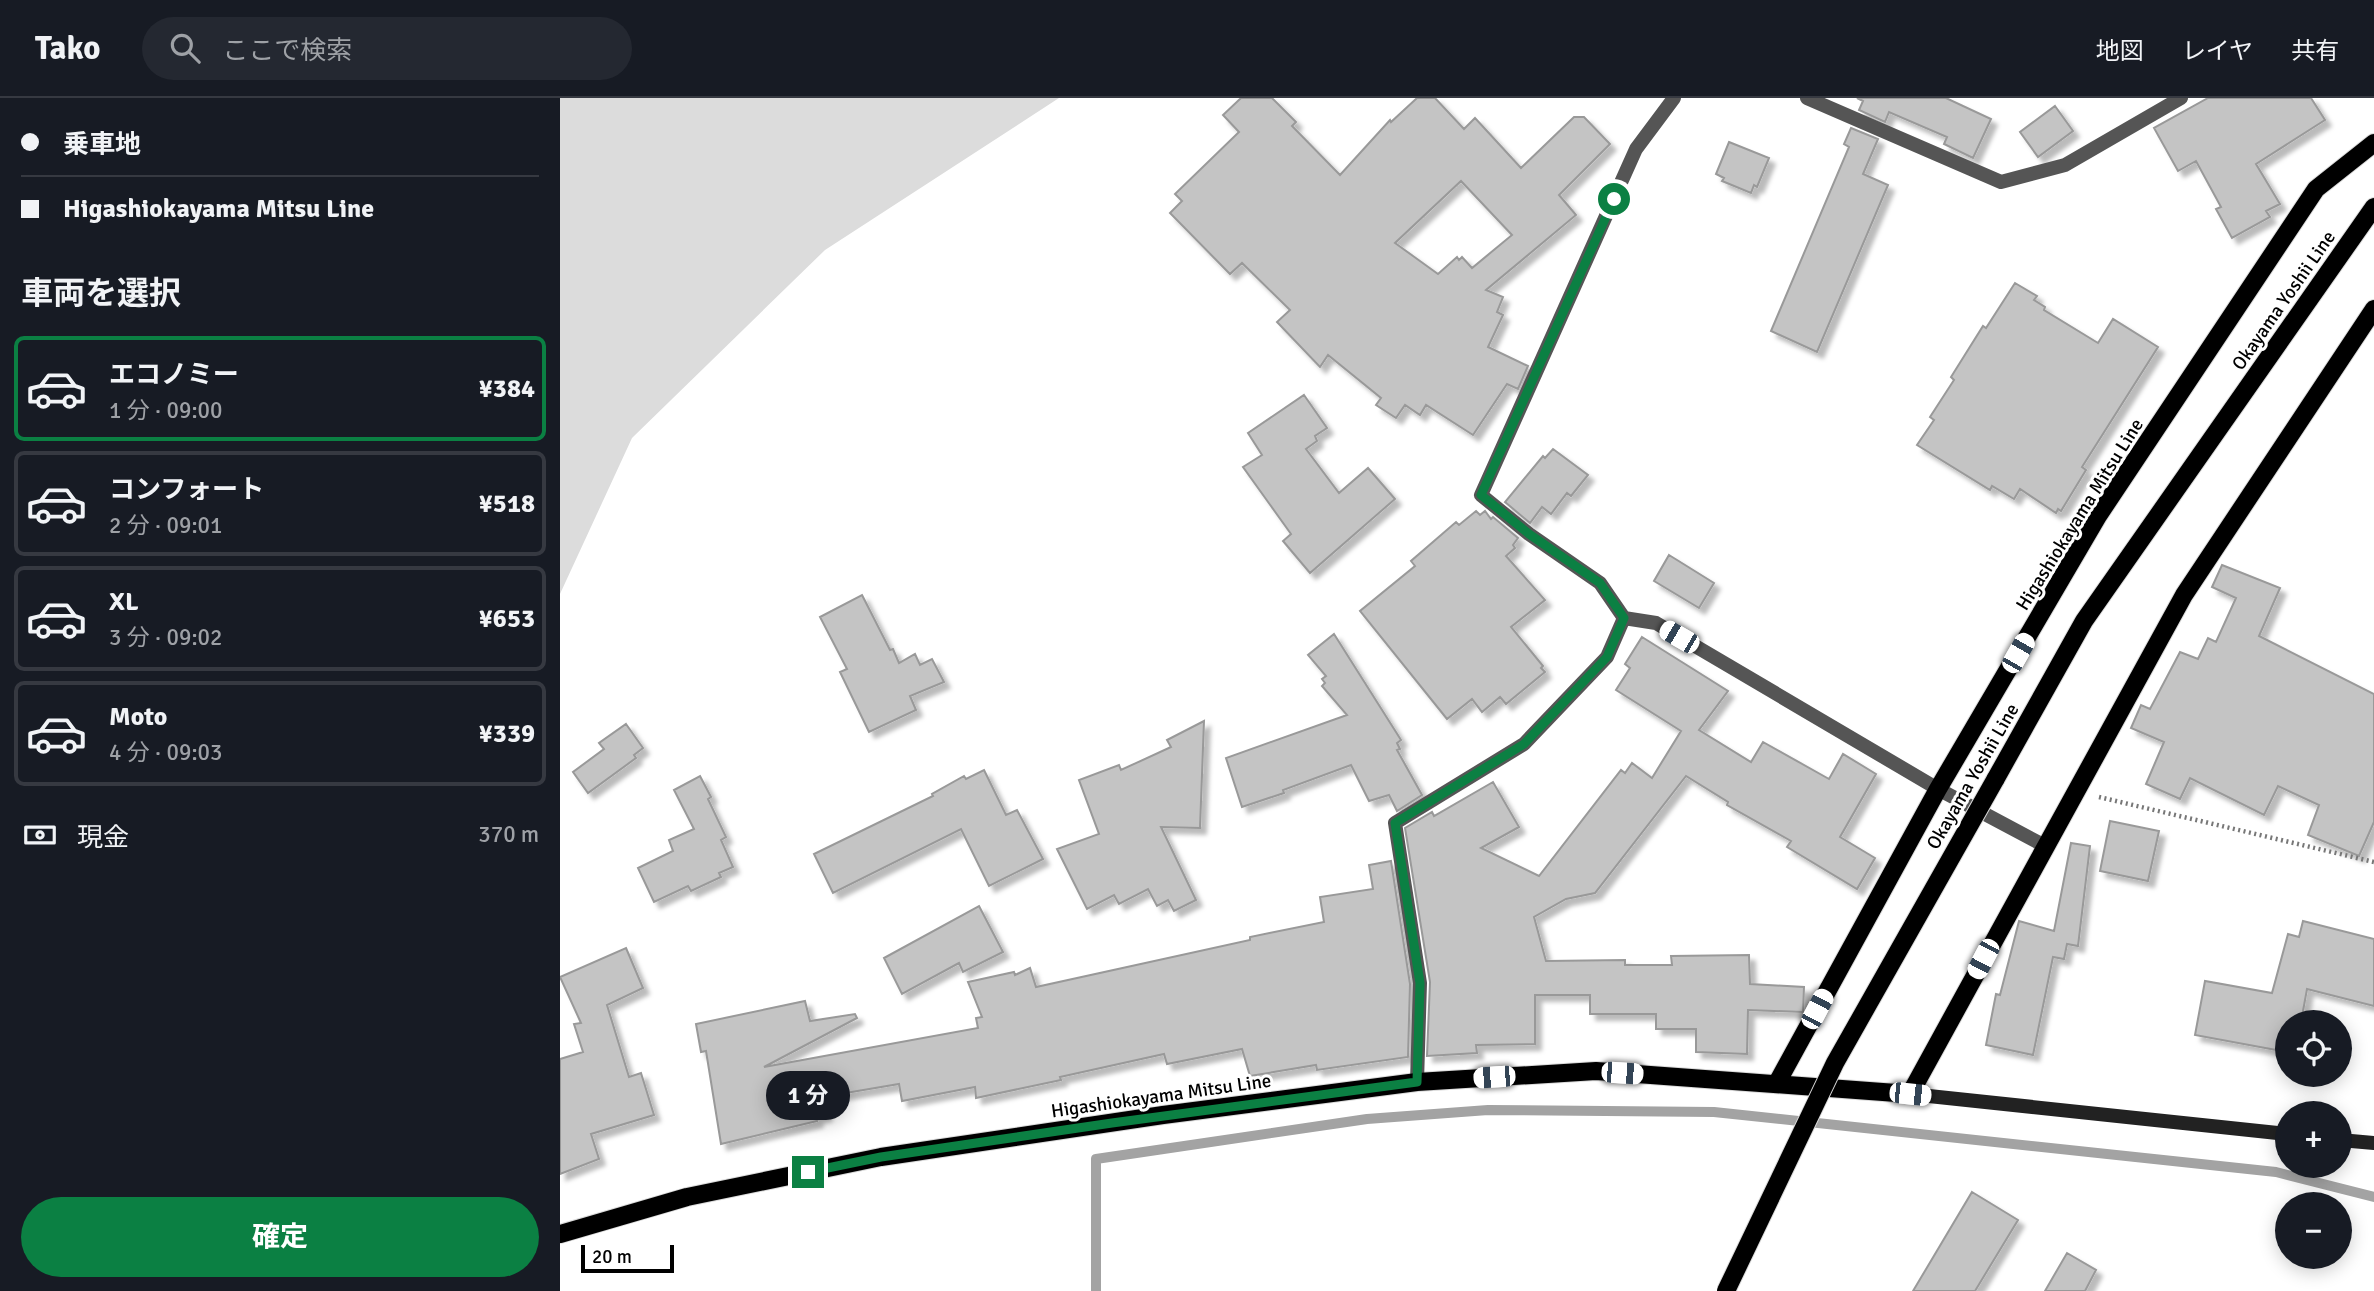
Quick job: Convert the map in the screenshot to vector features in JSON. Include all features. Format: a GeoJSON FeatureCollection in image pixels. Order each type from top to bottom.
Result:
{"type":"FeatureCollection","features":[{"type":"Feature","properties":{"kind":"main road","name":"Higashiokayama Mitsu Line"},"geometry":{"type":"LineString","coordinates":[[1777,1083],[1938,789],[2098,516],[2316,189],[2374,143]]}},
{"type":"Feature","properties":{"kind":"main road","name":"Okayama Yoshii Line"},"geometry":{"type":"LineString","coordinates":[[1726,1291],[1835,1063],[2084,621],[2374,207]]}},
{"type":"Feature","properties":{"kind":"main road"},"geometry":{"type":"LineString","coordinates":[[1910,1094],[2184,595],[2374,309]]}},
{"type":"Feature","properties":{"kind":"main road","name":"Higashiokayama Mitsu Line"},"geometry":{"type":"LineString","coordinates":[[560,1234],[687,1197],[881,1157],[1163,1115],[1417,1082],[1597,1071],[1910,1094]]}},
{"type":"Feature","properties":{"kind":"street"},"geometry":{"type":"LineString","coordinates":[[1674,98],[1636,149],[1481,495],[1529,534],[1600,583],[1624,618],[1656,624],[1938,789],[2045,846]]}},
{"type":"Feature","properties":{"kind":"street"},"geometry":{"type":"LineString","coordinates":[[1807,98],[2001,183],[2065,165],[2181,98]]}},
{"type":"Feature","properties":{"kind":"street"},"geometry":{"type":"LineString","coordinates":[[1417,1082],[1420,983],[1395,823],[1524,744],[1607,657],[1624,618]]}},
{"type":"Feature","properties":{"kind":"street"},"geometry":{"type":"LineString","coordinates":[[1910,1094],[2275,1133]]}},
{"type":"Feature","properties":{"kind":"street"},"geometry":{"type":"LineString","coordinates":[[2352,1141],[2374,1143]]}},
{"type":"Feature","properties":{"kind":"path"},"geometry":{"type":"LineString","coordinates":[[2075,791],[2374,863]]}},
{"type":"Feature","properties":{"kind":"shaded area"},"geometry":{"type":"Polygon","coordinates":[[[560,98],[1059,98],[825,250],[632,438],[560,594],[560,98]]]}},
{"type":"Feature","properties":{"kind":"building"},"geometry":{"type":"Polygon","coordinates":[[[1241,98],[1272,98],[1296,122],[1292,126],[1340,175],[1390,120],[1391,122],[1417,98],[1435,98],[1464,129],[1475,118],[1521,168],[1574,117],[1584,117],[1610,144],[1559,195],[1576,215],[1486,290],[1503,297],[1497,312],[1503,315],[1488,347],[1528,366],[1518,389],[1507,384],[1473,435],[1426,405],[1420,415],[1405,405],[1396,418],[1376,405],[1381,398],[1328,355],[1320,367],[1277,322],[1290,310],[1242,263],[1230,274],[1170,213],[1182,201],[1175,194],[1239,132],[1223,115],[1241,98]],[[1461,181],[1395,243],[1438,274],[1457,257],[1459,260],[1462,257],[1472,268],[1512,235],[1461,181]]]}},
{"type":"Feature","properties":{"kind":"building"},"geometry":{"type":"Polygon","coordinates":[[[1857,98],[1946,98],[1991,119],[1973,158],[1944,144],[1947,137],[1889,112],[1885,122],[1859,110],[1863,101],[1857,98]]]}},
{"type":"Feature","properties":{"kind":"building"},"geometry":{"type":"Polygon","coordinates":[[[2208,98],[2311,98],[2325,120],[2256,164],[2280,204],[2266,211],[2270,217],[2232,238],[2216,209],[2221,207],[2196,161],[2178,171],[2154,128],[2208,98]]]}},
{"type":"Feature","properties":{"kind":"building"},"geometry":{"type":"Polygon","coordinates":[[[2055,106],[2073,131],[2038,157],[2020,132],[2055,106]]]}},
{"type":"Feature","properties":{"kind":"building"},"geometry":{"type":"Polygon","coordinates":[[[1851,128],[1878,139],[1863,174],[1888,185],[1817,352],[1771,331],[1849,147],[1844,144],[1851,128]]]}},
{"type":"Feature","properties":{"kind":"building"},"geometry":{"type":"Polygon","coordinates":[[[1729,142],[1769,158],[1757,187],[1754,185],[1751,193],[1722,181],[1724,178],[1716,174],[1729,142]]]}},
{"type":"Feature","properties":{"kind":"building"},"geometry":{"type":"Polygon","coordinates":[[[2015,283],[2037,296],[2034,300],[2045,307],[2044,310],[2098,343],[2113,319],[2158,347],[2082,467],[2086,470],[2061,511],[2058,509],[2056,513],[2020,489],[2014,499],[1992,486],[1990,490],[1917,445],[1934,420],[1930,417],[1954,380],[1951,377],[1983,326],[1986,328],[2015,283]]]}},
{"type":"Feature","properties":{"kind":"building"},"geometry":{"type":"Polygon","coordinates":[[[1304,395],[1327,428],[1315,436],[1317,441],[1306,449],[1339,493],[1368,468],[1395,499],[1310,573],[1283,541],[1291,534],[1243,467],[1262,455],[1248,433],[1304,395]]]}},
{"type":"Feature","properties":{"kind":"building"},"geometry":{"type":"Polygon","coordinates":[[[1553,449],[1588,475],[1571,496],[1567,493],[1551,514],[1542,507],[1530,523],[1505,502],[1543,456],[1545,458],[1553,449]]]}},
{"type":"Feature","properties":{"kind":"building"},"geometry":{"type":"Polygon","coordinates":[[[1476,511],[1480,515],[1485,511],[1491,519],[1493,517],[1518,538],[1513,545],[1515,548],[1506,556],[1545,600],[1511,627],[1545,672],[1506,704],[1500,697],[1482,712],[1472,699],[1447,719],[1360,611],[1415,566],[1411,561],[1456,522],[1459,525],[1476,511]]]}},
{"type":"Feature","properties":{"kind":"building"},"geometry":{"type":"Polygon","coordinates":[[[1669,555],[1714,583],[1699,608],[1654,581],[1669,555]]]}},
{"type":"Feature","properties":{"kind":"building"},"geometry":{"type":"Polygon","coordinates":[[[2222,565],[2280,588],[2259,636],[2374,694],[2374,822],[2359,856],[2308,835],[2319,805],[2278,786],[2264,815],[2190,778],[2180,799],[2146,784],[2164,742],[2131,728],[2141,705],[2150,709],[2180,652],[2198,659],[2208,638],[2216,642],[2236,598],[2212,587],[2222,565]]]}},
{"type":"Feature","properties":{"kind":"building"},"geometry":{"type":"Polygon","coordinates":[[[862,595],[899,663],[915,654],[920,665],[932,659],[944,682],[910,696],[916,710],[869,732],[840,672],[847,669],[820,617],[862,595]]]}},
{"type":"Feature","properties":{"kind":"building"},"geometry":{"type":"Polygon","coordinates":[[[1334,634],[1401,740],[1397,743],[1400,749],[1397,750],[1422,795],[1397,811],[1389,795],[1369,801],[1351,765],[1242,807],[1226,758],[1347,715],[1322,686],[1325,683],[1322,679],[1326,676],[1308,655],[1334,634]]]}},
{"type":"Feature","properties":{"kind":"building"},"geometry":{"type":"Polygon","coordinates":[[[1642,637],[1728,691],[1699,730],[1751,762],[1763,742],[1829,779],[1843,754],[1876,774],[1840,837],[1875,858],[1857,889],[1787,847],[1791,841],[1727,805],[1728,802],[1686,776],[1595,893],[1566,899],[1534,917],[1546,961],[1625,960],[1625,965],[1672,965],[1671,956],[1749,955],[1750,984],[1804,987],[1803,1012],[1748,1010],[1747,1054],[1696,1052],[1696,1029],[1656,1029],[1656,1014],[1590,1014],[1590,995],[1535,995],[1535,1044],[1476,1045],[1477,1053],[1427,1056],[1430,982],[1405,828],[1432,812],[1434,816],[1493,782],[1519,827],[1481,848],[1539,876],[1621,770],[1625,773],[1632,763],[1652,778],[1681,731],[1616,690],[1630,668],[1625,664],[1642,637]]]}},
{"type":"Feature","properties":{"kind":"building"},"geometry":{"type":"Polygon","coordinates":[[[1204,721],[1200,828],[1161,827],[1196,900],[1174,911],[1168,900],[1157,906],[1148,889],[1119,904],[1114,895],[1087,909],[1057,849],[1099,834],[1079,780],[1119,765],[1121,770],[1171,747],[1167,740],[1204,721]]]}},
{"type":"Feature","properties":{"kind":"building"},"geometry":{"type":"Polygon","coordinates":[[[626,724],[643,748],[634,755],[636,758],[588,793],[573,772],[604,749],[599,743],[626,724]]]}},
{"type":"Feature","properties":{"kind":"building"},"geometry":{"type":"Polygon","coordinates":[[[984,770],[1006,815],[1017,810],[1043,859],[989,886],[961,829],[833,893],[814,854],[933,796],[932,794],[964,776],[966,779],[984,770]]]}},
{"type":"Feature","properties":{"kind":"building"},"geometry":{"type":"Polygon","coordinates":[[[700,776],[726,837],[721,840],[733,867],[719,873],[721,877],[691,891],[688,886],[654,902],[638,868],[673,851],[669,840],[694,829],[674,790],[700,776]]]}},
{"type":"Feature","properties":{"kind":"building"},"geometry":{"type":"Polygon","coordinates":[[[2110,821],[2159,831],[2148,881],[2100,871],[2110,821]]]}},
{"type":"Feature","properties":{"kind":"building"},"geometry":{"type":"Polygon","coordinates":[[[2071,843],[2090,846],[2078,946],[2067,944],[2064,959],[2053,957],[2033,1055],[1986,1045],[1996,994],[2000,995],[2019,921],[2054,931],[2071,843]]]}},
{"type":"Feature","properties":{"kind":"building"},"geometry":{"type":"Polygon","coordinates":[[[1391,861],[1410,984],[1408,1057],[1317,1070],[1316,1065],[1250,1076],[1242,1049],[1167,1064],[1164,1054],[976,1098],[975,1087],[902,1101],[899,1084],[822,1097],[826,1115],[816,1117],[817,1121],[721,1144],[706,1051],[701,1052],[696,1024],[805,1001],[810,1021],[855,1014],[857,1018],[764,1067],[978,1028],[976,1018],[982,1017],[968,982],[1014,972],[1015,975],[1030,968],[1036,987],[1324,922],[1320,897],[1373,889],[1369,865],[1391,861]]]}},
{"type":"Feature","properties":{"kind":"building"},"geometry":{"type":"Polygon","coordinates":[[[979,906],[1003,952],[963,972],[959,963],[902,994],[884,958],[979,906]]]}},
{"type":"Feature","properties":{"kind":"building"},"geometry":{"type":"Polygon","coordinates":[[[2303,921],[2374,939],[2374,1006],[2307,989],[2303,1010],[2275,1010],[2275,1050],[2195,1035],[2205,981],[2272,993],[2288,934],[2299,937],[2303,921]]]}},
{"type":"Feature","properties":{"kind":"building"},"geometry":{"type":"Polygon","coordinates":[[[626,948],[643,988],[607,1005],[629,1077],[641,1073],[654,1115],[591,1134],[599,1159],[560,1174],[560,1059],[583,1052],[574,1024],[581,1023],[560,977],[626,948]]]}},
{"type":"Feature","properties":{"kind":"building"},"geometry":{"type":"Polygon","coordinates":[[[1972,1192],[2018,1220],[1975,1291],[1913,1291],[1972,1192]]]}},
{"type":"Feature","properties":{"kind":"building"},"geometry":{"type":"Polygon","coordinates":[[[2067,1253],[2096,1270],[2085,1291],[2045,1291],[2067,1253]]]}},
{"type":"Feature","properties":{"kind":"waterway"},"geometry":{"type":"LineString","coordinates":[[1096,1291],[1096,1159],[1367,1119],[1488,1110],[1714,1112],[2276,1172],[2374,1197]]}},
{"type":"Feature","properties":{"kind":"route"},"geometry":{"type":"LineString","coordinates":[[808,1172],[881,1157],[1417,1082],[1420,983],[1395,823],[1524,744],[1607,657],[1624,618],[1600,583],[1529,534],[1481,495],[1614,199]]}}]}
